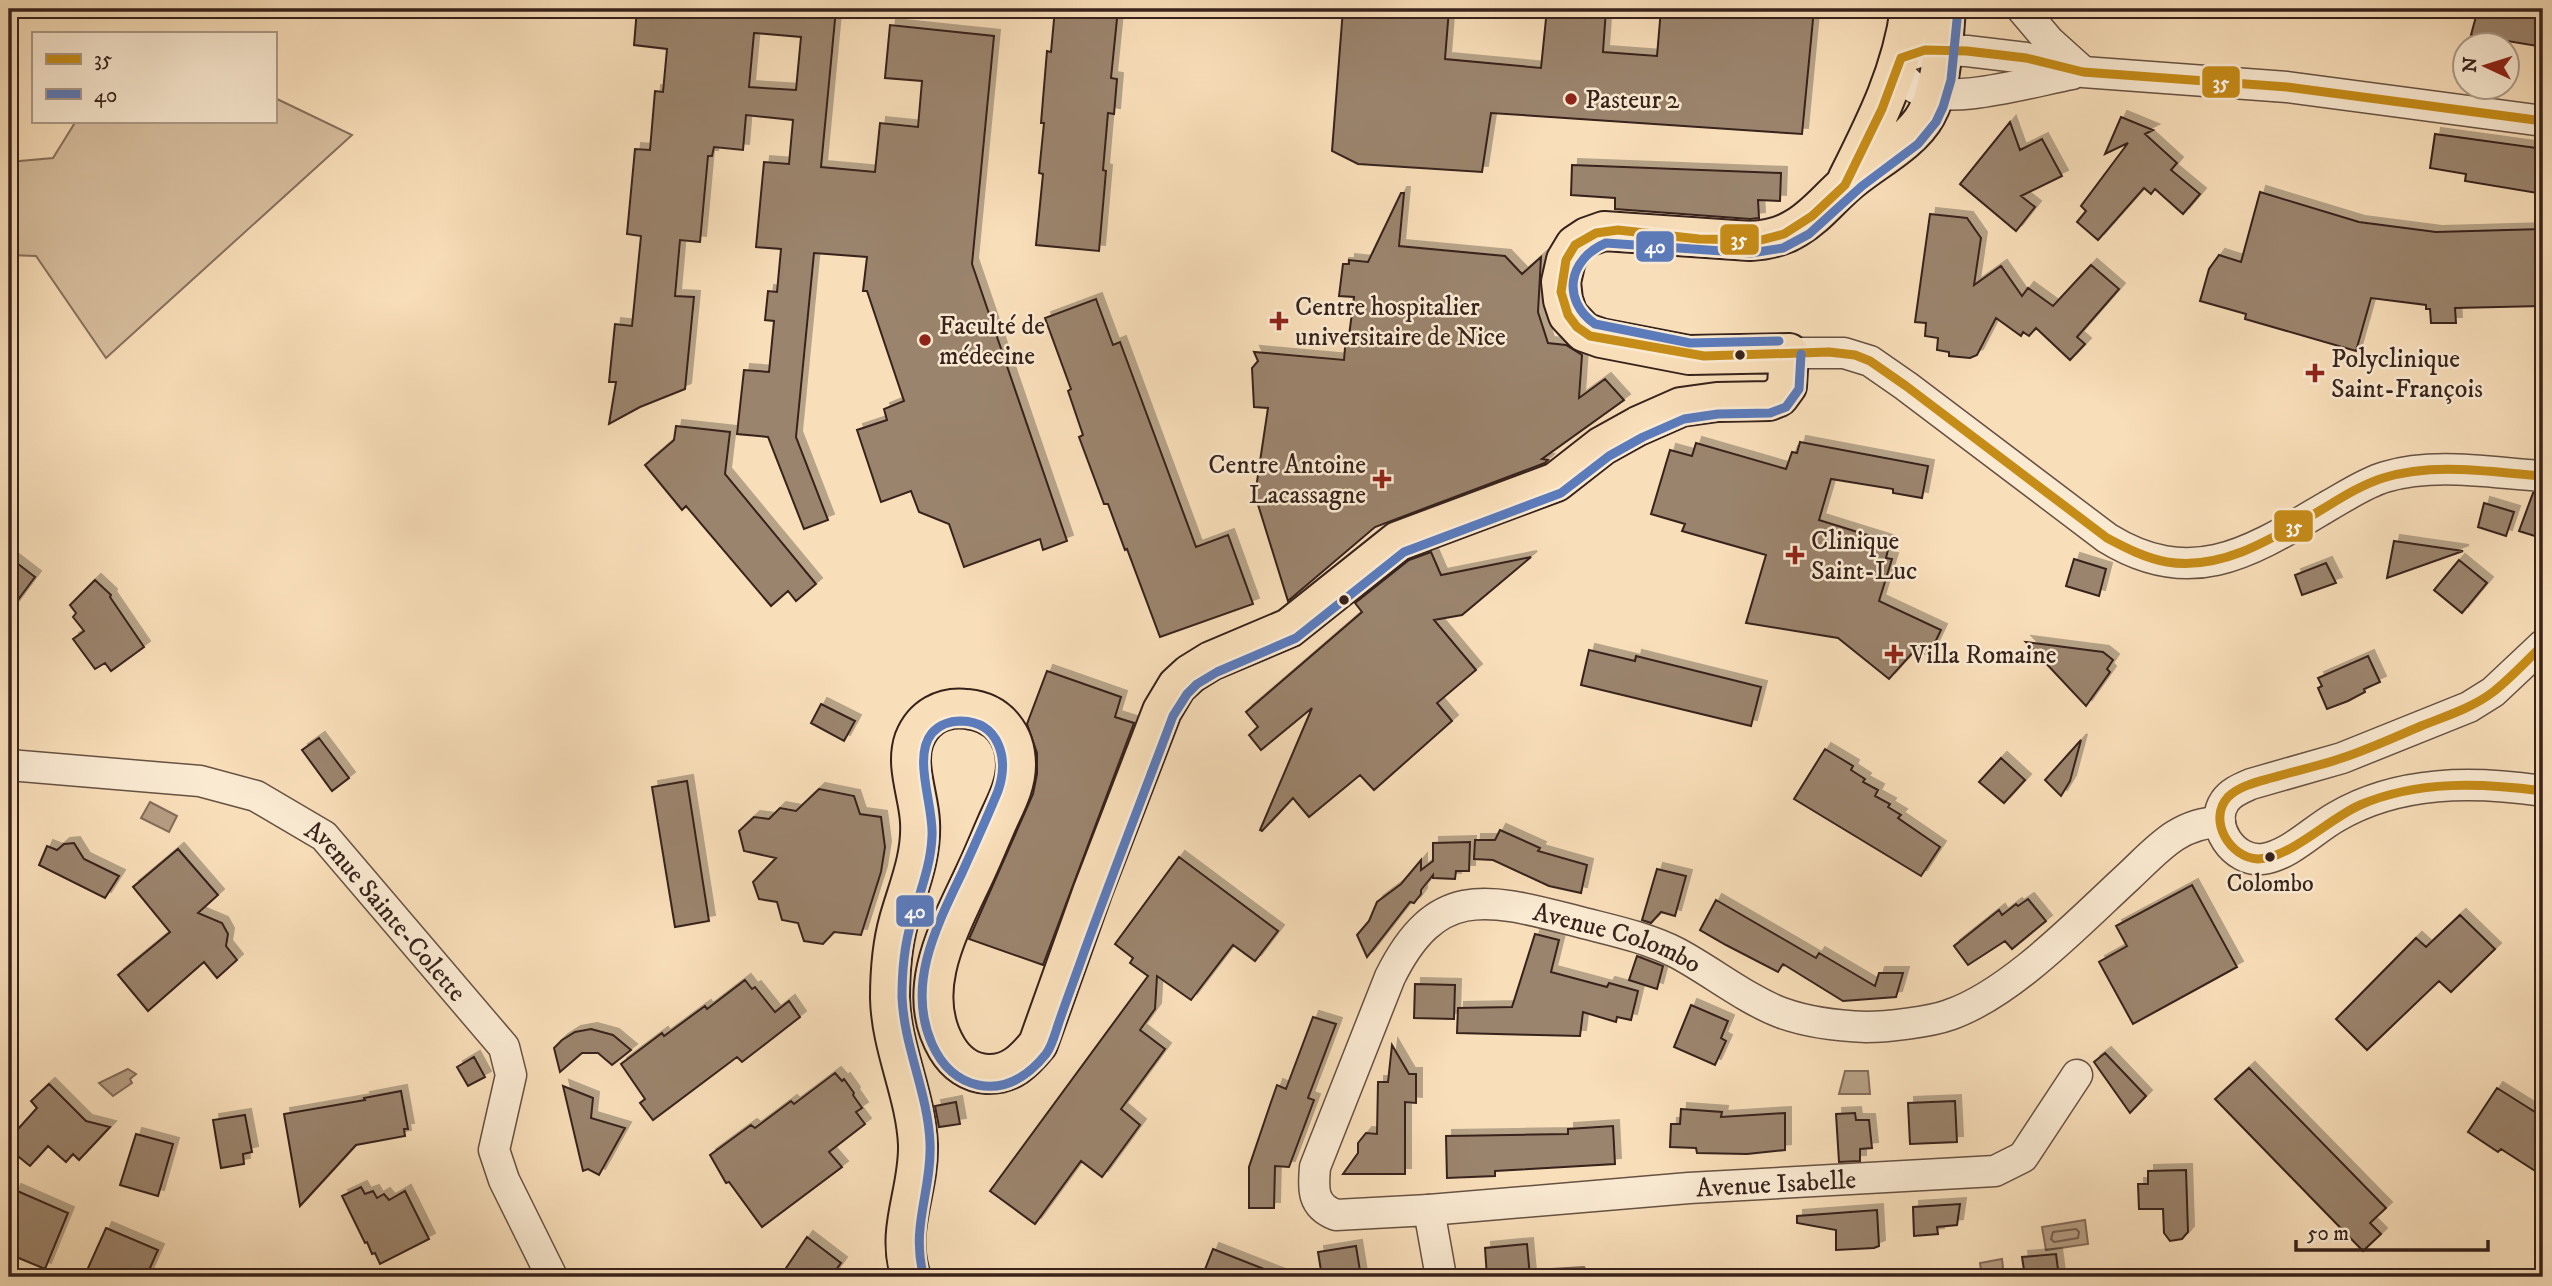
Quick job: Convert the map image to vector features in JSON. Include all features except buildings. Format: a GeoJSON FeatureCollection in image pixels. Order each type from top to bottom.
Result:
{"type":"FeatureCollection","features":[{"type":"Feature","properties":{"kind":"main road"},"geometry":{"type":"LineString","coordinates":[[1845,185],[1882,109],[1899,64],[1910,9]]}},
{"type":"Feature","properties":{"kind":"main road"},"geometry":{"type":"LineString","coordinates":[[911,1277],[904,1236],[916,1175],[917,1122],[894,1033],[890,998],[893,949],[919,848],[920,822],[911,763],[914,741],[924,722],[941,711],[968,708],[1005,726],[1015,747],[1013,786],[956,910],[939,955],[933,984],[942,1040],[953,1058],[968,1069],[988,1074],[1009,1071],[1024,1061],[1038,1044],[1093,890],[1162,711],[1177,686],[1212,661],[1289,628],[1398,541],[1556,482],[1602,446],[1637,426],[1681,407],[1717,402],[1769,401],[1779,397],[1787,386],[1789,353],[1689,355],[1590,336],[1577,327],[1565,308],[1561,282],[1566,261],[1581,240],[1604,231],[1750,241],[1772,238],[1796,228],[1845,185],[1888,153],[1920,124],[1927,114],[1934,93],[1946,9]]}},
{"type":"Feature","properties":{"kind":"street"},"geometry":{"type":"LineString","coordinates":[[2022,9],[2049,41],[2083,72]]}},
{"type":"Feature","properties":{"kind":"street"},"geometry":{"type":"LineString","coordinates":[[2083,72],[1993,90],[1934,93],[1910,85],[1899,64],[1925,50],[1942,48],[2026,58],[2083,72],[2287,87],[2543,121]]}},
{"type":"Feature","properties":{"kind":"street"},"geometry":{"type":"LineString","coordinates":[[1789,353],[1844,353],[1870,361],[2107,538],[2130,552],[2152,558],[2190,563],[2219,561],[2250,549],[2383,477],[2437,470],[2543,476]]}},
{"type":"Feature","properties":{"kind":"street"},"geometry":{"type":"LineString","coordinates":[[2543,645],[2493,692],[2469,707],[2342,758],[2237,790],[2220,810],[2220,822],[2225,840],[2235,851],[2247,858],[2262,859],[2279,854],[2361,805],[2399,791],[2445,785],[2480,785],[2543,791]]}},
{"type":"Feature","properties":{"kind":"street","name":"Avenue Sainte-Colette"},"geometry":{"type":"LineString","coordinates":[[9,765],[200,780],[256,796],[324,836],[504,1047],[511,1075],[494,1150],[504,1180],[552,1277]]}},
{"type":"Feature","properties":{"kind":"street","name":"Avenue Colombo"},"geometry":{"type":"LineString","coordinates":[[1429,1210],[1336,1215],[1325,1211],[1317,1199],[1314,1186],[1315,1167],[1390,976],[1402,953],[1420,929],[1438,915],[1488,902],[1513,905],[1613,931],[1674,952],[1782,1013],[1840,1025],[1868,1027],[1949,1015],[1986,996],[2044,954],[2164,844],[2189,826],[2220,822]]}},
{"type":"Feature","properties":{"kind":"street","name":"Avenue Isabelle"},"geometry":{"type":"LineString","coordinates":[[1429,1210],[1689,1188],[1995,1171],[2023,1157],[2077,1075]]}},
{"type":"Feature","properties":{"kind":"street"},"geometry":{"type":"LineString","coordinates":[[1429,1210],[1441,1277]]}},
{"type":"Feature","properties":{"kind":"shaded area"},"geometry":{"type":"Polygon","coordinates":[[[276,98],[352,135],[106,358],[36,256],[9,255],[9,162],[53,158],[75,122],[276,122],[276,98]]]}},
{"type":"Feature","properties":{"kind":"water"},"geometry":{"type":"Polygon","coordinates":[[[150,802],[177,816],[169,832],[141,818],[150,802]]]}},
{"type":"Feature","properties":{"kind":"water"},"geometry":{"type":"Polygon","coordinates":[[[128,1069],[136,1074],[130,1079],[132,1083],[113,1096],[99,1083],[128,1069]]]}},
{"type":"Feature","properties":{"kind":"water"},"geometry":{"type":"Polygon","coordinates":[[[1845,1071],[1868,1071],[1870,1094],[1839,1094],[1845,1071]]]}},
{"type":"Feature","properties":{"kind":"water"},"geometry":{"type":"Polygon","coordinates":[[[2085,1220],[2088,1244],[2046,1250],[2042,1227],[2085,1220]]]}},
{"type":"Feature","properties":{"kind":"water"},"geometry":{"type":"Polygon","coordinates":[[[2002,1259],[2004,1277],[1982,1277],[1980,1263],[2002,1259]]]}},
{"type":"Feature","properties":{"kind":"water"},"geometry":{"type":"Polygon","coordinates":[[[1584,1267],[1591,1277],[1553,1277],[1552,1269],[1584,1267]]]}},
{"type":"Feature","properties":{"kind":"transit line","name":"40"},"geometry":{"type":"LineString","coordinates":[[1779,341],[1690,343],[1595,324],[1577,303],[1574,292],[1577,269],[1593,250],[1606,243],[1751,253],[1783,248],[1809,234],[1862,186],[1918,144],[1936,122],[1951,80],[1958,10]]}},
{"type":"Feature","properties":{"kind":"transit line","name":"35"},"geometry":{"type":"LineString","coordinates":[[1901,58],[1925,50],[1967,51],[2026,58],[2083,72],[2287,87],[2543,121]]}},
{"type":"Feature","properties":{"kind":"transit line","name":"35"},"geometry":{"type":"LineString","coordinates":[[1901,58],[1882,109],[1845,185],[1812,216],[1784,234],[1761,240],[1699,239],[1618,230],[1596,233],[1575,245],[1566,260],[1561,292],[1568,315],[1577,327],[1590,336],[1704,356],[1829,352],[1855,355],[1870,361],[1906,386],[2107,538],[2143,555],[2167,562],[2208,561],[2248,550],[2359,488],[2402,473],[2442,469],[2543,476]]}},
{"type":"Feature","properties":{"kind":"transit line","name":"40"},"geometry":{"type":"LineString","coordinates":[[923,1274],[919,1239],[930,1143],[925,1106],[907,1034],[902,988],[907,941],[931,847],[932,824],[924,755],[926,743],[932,733],[949,722],[974,723],[993,735],[1001,755],[998,791],[934,935],[923,978],[922,1000],[932,1044],[945,1064],[956,1075],[970,1083],[998,1086],[1024,1075],[1039,1062],[1050,1047],[1173,716],[1197,684],[1217,672],[1296,638],[1404,552],[1561,493],[1609,456],[1643,437],[1684,419],[1718,414],[1770,413],[1786,407],[1799,389],[1801,354]]}},
{"type":"Feature","properties":{"kind":"transit line","name":"35"},"geometry":{"type":"LineString","coordinates":[[2543,645],[2500,687],[2476,703],[2325,764],[2243,787],[2228,797],[2220,816],[2221,826],[2231,845],[2248,857],[2258,859],[2283,852],[2360,805],[2404,791],[2474,785],[2543,791]]}},
{"type":"Feature","properties":{"kind":"place","name":"Pasteur 2"},"geometry":{"type":"Point","coordinates":[1571,99]}},
{"type":"Feature","properties":{"kind":"place","name":"Centre hospitalier universitaire de Nice"},"geometry":{"type":"Point","coordinates":[1279,321]}},
{"type":"Feature","properties":{"kind":"place","name":"Faculté de médecine"},"geometry":{"type":"Point","coordinates":[925,340]}},
{"type":"Feature","properties":{"kind":"place","name":"Polyclinique Saint-François"},"geometry":{"type":"Point","coordinates":[2315,373]}},
{"type":"Feature","properties":{"kind":"place","name":"Centre Antoine Lacassagne"},"geometry":{"type":"Point","coordinates":[1382,479]}},
{"type":"Feature","properties":{"kind":"place","name":"Clinique Saint-Luc"},"geometry":{"type":"Point","coordinates":[1795,555]}},
{"type":"Feature","properties":{"kind":"place","name":"Villa Romaine"},"geometry":{"type":"Point","coordinates":[1894,654]}},
{"type":"Feature","properties":{"kind":"place","name":"Colombo"},"geometry":{"type":"Point","coordinates":[2270,857]}}]}
